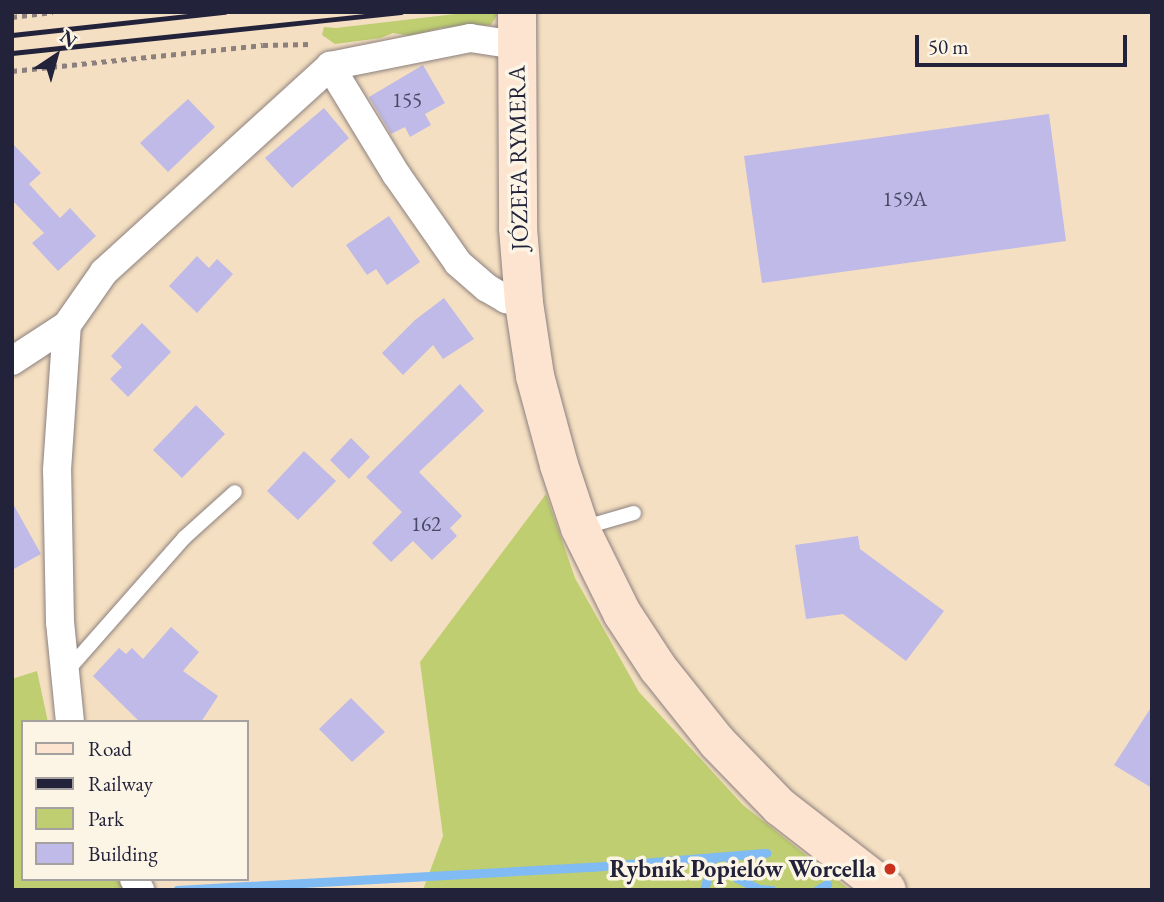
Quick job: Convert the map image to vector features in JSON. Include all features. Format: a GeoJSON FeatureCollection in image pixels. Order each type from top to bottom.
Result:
{"type":"FeatureCollection","features":[{"type":"Feature","properties":{"kind":"street"},"geometry":{"type":"LineString","coordinates":[[12,361],[67,325],[104,272],[330,66],[517,29]]}},
{"type":"Feature","properties":{"kind":"street","name":"JÓZEFA RYMERA"},"geometry":{"type":"LineString","coordinates":[[517,29],[518,228],[524,303],[535,376],[559,465],[580,528],[622,613],[658,668],[717,741],[780,807],[887,890]]}},
{"type":"Feature","properties":{"kind":"street"},"geometry":{"type":"LineString","coordinates":[[330,66],[396,174],[458,263],[487,288],[506,299],[524,303]]}},
{"type":"Feature","properties":{"kind":"street"},"geometry":{"type":"LineString","coordinates":[[67,325],[57,470],[60,622],[70,720]]}},
{"type":"Feature","properties":{"kind":"lane"},"geometry":{"type":"LineString","coordinates":[[65,673],[186,537],[234,492]]}},
{"type":"Feature","properties":{"kind":"lane"},"geometry":{"type":"LineString","coordinates":[[580,528],[634,513]]}},
{"type":"Feature","properties":{"kind":"path"},"geometry":{"type":"LineString","coordinates":[[12,17],[53,12]]}},
{"type":"Feature","properties":{"kind":"path"},"geometry":{"type":"LineString","coordinates":[[12,71],[263,45]]}},
{"type":"Feature","properties":{"kind":"green space"},"geometry":{"type":"Polygon","coordinates":[[[472,12],[499,12],[491,25],[441,28],[411,36],[393,33],[381,38],[335,44],[322,35],[324,27],[336,28],[472,12]]]}},
{"type":"Feature","properties":{"kind":"green space"},"geometry":{"type":"Polygon","coordinates":[[[546,494],[575,578],[639,692],[743,805],[850,890],[423,890],[443,836],[420,662],[546,494]]]}},
{"type":"Feature","properties":{"kind":"green space"},"geometry":{"type":"Polygon","coordinates":[[[37,671],[48,720],[21,720],[21,881],[120,881],[126,890],[12,890],[12,679],[37,671]]]}},
{"type":"Feature","properties":{"kind":"building"},"geometry":{"type":"Polygon","coordinates":[[[423,65],[445,103],[425,114],[431,125],[410,137],[405,127],[391,134],[369,97],[423,65]]]}},
{"type":"Feature","properties":{"kind":"building"},"geometry":{"type":"Polygon","coordinates":[[[188,99],[215,127],[168,172],[140,143],[188,99]]]}},
{"type":"Feature","properties":{"kind":"building"},"geometry":{"type":"Polygon","coordinates":[[[324,108],[349,138],[292,188],[265,158],[324,108]]]}},
{"type":"Feature","properties":{"kind":"building"},"geometry":{"type":"Polygon","coordinates":[[[1049,114],[1066,241],[762,283],[744,156],[1049,114]]]}},
{"type":"Feature","properties":{"kind":"building"},"geometry":{"type":"Polygon","coordinates":[[[12,143],[41,173],[29,184],[60,218],[70,208],[96,236],[58,271],[32,243],[44,233],[12,200],[12,143]]]}},
{"type":"Feature","properties":{"kind":"building"},"geometry":{"type":"Polygon","coordinates":[[[389,216],[420,262],[387,285],[376,269],[367,275],[346,245],[389,216]]]}},
{"type":"Feature","properties":{"kind":"building"},"geometry":{"type":"Polygon","coordinates":[[[197,256],[209,268],[217,259],[233,274],[197,313],[169,286],[197,256]]]}},
{"type":"Feature","properties":{"kind":"building"},"geometry":{"type":"Polygon","coordinates":[[[444,298],[474,339],[443,359],[433,345],[403,375],[382,353],[415,320],[444,298]]]}},
{"type":"Feature","properties":{"kind":"building"},"geometry":{"type":"Polygon","coordinates":[[[142,323],[171,352],[128,397],[110,379],[122,367],[111,356],[142,323]]]}},
{"type":"Feature","properties":{"kind":"building"},"geometry":{"type":"Polygon","coordinates":[[[460,384],[484,411],[419,472],[462,516],[450,528],[457,536],[432,560],[413,541],[391,562],[372,543],[402,512],[366,477],[460,384]]]}},
{"type":"Feature","properties":{"kind":"building"},"geometry":{"type":"Polygon","coordinates":[[[196,405],[225,434],[182,478],[153,450],[196,405]]]}},
{"type":"Feature","properties":{"kind":"building"},"geometry":{"type":"Polygon","coordinates":[[[351,438],[370,457],[349,479],[330,460],[351,438]]]}},
{"type":"Feature","properties":{"kind":"building"},"geometry":{"type":"Polygon","coordinates":[[[304,451],[336,481],[298,520],[267,491],[304,451]]]}},
{"type":"Feature","properties":{"kind":"building"},"geometry":{"type":"Polygon","coordinates":[[[12,502],[41,554],[12,570],[12,502]]]}},
{"type":"Feature","properties":{"kind":"building"},"geometry":{"type":"Polygon","coordinates":[[[858,536],[860,549],[944,611],[906,661],[843,614],[806,619],[795,545],[858,536]]]}},
{"type":"Feature","properties":{"kind":"building"},"geometry":{"type":"Polygon","coordinates":[[[171,627],[199,652],[183,671],[218,696],[202,720],[138,720],[93,676],[119,648],[126,654],[132,648],[143,659],[171,627]]]}},
{"type":"Feature","properties":{"kind":"building"},"geometry":{"type":"Polygon","coordinates":[[[351,698],[385,732],[352,762],[319,729],[351,698]]]}},
{"type":"Feature","properties":{"kind":"building"},"geometry":{"type":"Polygon","coordinates":[[[1152,706],[1152,788],[1114,765],[1152,706]]]}},
{"type":"Feature","properties":{"kind":"waterway"},"geometry":{"type":"LineString","coordinates":[[177,890],[591,867],[766,853]]}},
{"type":"Feature","properties":{"kind":"waterway"},"geometry":{"type":"LineString","coordinates":[[728,856],[737,878],[759,889],[772,890]]}},
{"type":"Feature","properties":{"kind":"waterway"},"geometry":{"type":"LineString","coordinates":[[704,890],[713,857]]}},
{"type":"Feature","properties":{"kind":"waterway"},"geometry":{"type":"LineString","coordinates":[[817,890],[827,884]]}},
{"type":"Feature","properties":{"kind":"railway"},"geometry":{"type":"LineString","coordinates":[[12,35],[225,12]]}},
{"type":"Feature","properties":{"kind":"railway"},"geometry":{"type":"LineString","coordinates":[[12,53],[401,12]]}},
{"type":"Feature","properties":{"kind":"place","name":"Rybnik Popielów Worcella"},"geometry":{"type":"Point","coordinates":[890,869]}}]}
